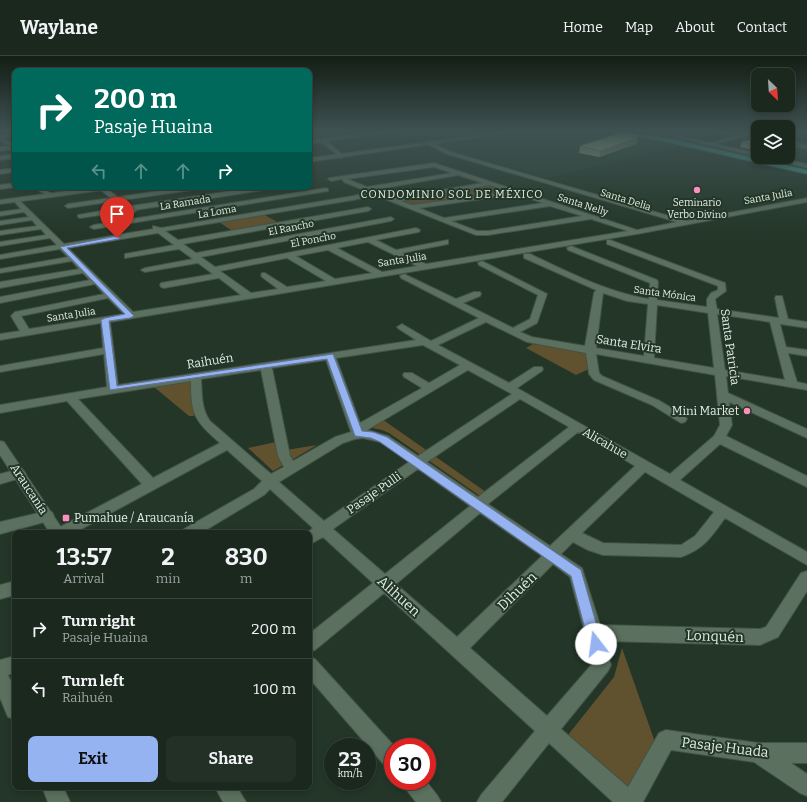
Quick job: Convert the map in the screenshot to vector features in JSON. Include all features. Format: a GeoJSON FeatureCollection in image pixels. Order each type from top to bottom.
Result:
{"type":"FeatureCollection","features":[{"type":"Feature","properties":{"kind":"main road"},"geometry":{"type":"LineString","coordinates":[[781,166],[807,172]]}},
{"type":"Feature","properties":{"kind":"street"},"geometry":{"type":"LineString","coordinates":[[0,166],[12,170]]}},
{"type":"Feature","properties":{"kind":"street","name":"Santa Nelly"},"geometry":{"type":"LineString","coordinates":[[344,178],[426,166]]}},
{"type":"Feature","properties":{"kind":"street","name":"Santa Nelly"},"geometry":{"type":"LineString","coordinates":[[434,166],[637,232]]}},
{"type":"Feature","properties":{"kind":"street","name":"Santa Delia"},"geometry":{"type":"LineString","coordinates":[[484,166],[523,180],[678,225]]}},
{"type":"Feature","properties":{"kind":"street","name":"Santa Delia"},"geometry":{"type":"LineString","coordinates":[[489,166],[523,180],[686,223]]}},
{"type":"Feature","properties":{"kind":"street"},"geometry":{"type":"LineString","coordinates":[[0,172],[12,170]]}},
{"type":"Feature","properties":{"kind":"street"},"geometry":{"type":"LineString","coordinates":[[365,189],[459,174]]}},
{"type":"Feature","properties":{"kind":"street"},"geometry":{"type":"LineString","coordinates":[[331,180],[344,178],[344,180],[374,193],[478,233],[591,217]]}},
{"type":"Feature","properties":{"kind":"street"},"geometry":{"type":"LineString","coordinates":[[501,187],[523,180]]}},
{"type":"Feature","properties":{"kind":"street"},"geometry":{"type":"LineString","coordinates":[[0,183],[12,181]]}},
{"type":"Feature","properties":{"kind":"street"},"geometry":{"type":"LineString","coordinates":[[393,200],[489,183]]}},
{"type":"Feature","properties":{"kind":"street"},"geometry":{"type":"LineString","coordinates":[[0,187],[12,185]]}},
{"type":"Feature","properties":{"kind":"street"},"geometry":{"type":"LineString","coordinates":[[41,190],[51,195]]}},
{"type":"Feature","properties":{"kind":"street"},"geometry":{"type":"LineString","coordinates":[[0,202],[86,190]]}},
{"type":"Feature","properties":{"kind":"street"},"geometry":{"type":"LineString","coordinates":[[103,190],[249,296]]}},
{"type":"Feature","properties":{"kind":"street"},"geometry":{"type":"LineString","coordinates":[[68,206],[178,190]]}},
{"type":"Feature","properties":{"kind":"street"},"geometry":{"type":"LineString","coordinates":[[80,216],[247,190]]}},
{"type":"Feature","properties":{"kind":"street"},"geometry":{"type":"LineString","coordinates":[[271,190],[282,197],[425,267]]}},
{"type":"Feature","properties":{"kind":"street","name":"La Ramada"},"geometry":{"type":"LineString","coordinates":[[94,227],[326,190]]}},
{"type":"Feature","properties":{"kind":"street","name":"La Loma"},"geometry":{"type":"LineString","coordinates":[[0,257],[353,198],[374,193]]}},
{"type":"Feature","properties":{"kind":"street"},"geometry":{"type":"LineString","coordinates":[[411,207],[518,193]]}},
{"type":"Feature","properties":{"kind":"street"},"geometry":{"type":"LineString","coordinates":[[16,200],[130,316]]}},
{"type":"Feature","properties":{"kind":"street","name":"Santa Julia"},"geometry":{"type":"LineString","coordinates":[[0,337],[637,232],[807,200]]}},
{"type":"Feature","properties":{"kind":"street"},"geometry":{"type":"LineString","coordinates":[[442,220],[552,204]]}},
{"type":"Feature","properties":{"kind":"street"},"geometry":{"type":"LineString","coordinates":[[128,256],[368,209]]}},
{"type":"Feature","properties":{"kind":"street"},"geometry":{"type":"LineString","coordinates":[[0,214],[26,210]]}},
{"type":"Feature","properties":{"kind":"street"},"geometry":{"type":"LineString","coordinates":[[0,223],[34,218]]}},
{"type":"Feature","properties":{"kind":"street","name":"El Rancho"},"geometry":{"type":"LineString","coordinates":[[145,270],[391,219]]}},
{"type":"Feature","properties":{"kind":"street"},"geometry":{"type":"LineString","coordinates":[[0,233],[42,227]]}},
{"type":"Feature","properties":{"kind":"street","name":"El Poncho"},"geometry":{"type":"LineString","coordinates":[[164,285],[288,255],[416,230]]}},
{"type":"Feature","properties":{"kind":"street"},"geometry":{"type":"LineString","coordinates":[[0,244],[52,236]]}},
{"type":"Feature","properties":{"kind":"street"},"geometry":{"type":"LineString","coordinates":[[117,238],[124,244]]}},
{"type":"Feature","properties":{"kind":"street","name":"Santa Julia"},"geometry":{"type":"LineString","coordinates":[[404,276],[629,239]]}},
{"type":"Feature","properties":{"kind":"street"},"geometry":{"type":"LineString","coordinates":[[395,252],[445,242]]}},
{"type":"Feature","properties":{"kind":"street","name":"Santa Patricia"},"geometry":{"type":"LineString","coordinates":[[610,242],[722,285],[722,290],[711,297],[724,395],[726,425],[719,438],[671,481]]}},
{"type":"Feature","properties":{"kind":"street"},"geometry":{"type":"LineString","coordinates":[[330,247],[380,274]]}},
{"type":"Feature","properties":{"kind":"street"},"geometry":{"type":"LineString","coordinates":[[572,248],[654,282],[649,361]]}},
{"type":"Feature","properties":{"kind":"street"},"geometry":{"type":"LineString","coordinates":[[288,255],[334,282]]}},
{"type":"Feature","properties":{"kind":"street","name":"Santa Mónica"},"geometry":{"type":"LineString","coordinates":[[527,256],[622,297],[807,325]]}},
{"type":"Feature","properties":{"kind":"street"},"geometry":{"type":"LineString","coordinates":[[0,271],[74,258]]}},
{"type":"Feature","properties":{"kind":"street"},"geometry":{"type":"LineString","coordinates":[[482,263],[543,294],[534,321],[513,332]]}},
{"type":"Feature","properties":{"kind":"street"},"geometry":{"type":"LineString","coordinates":[[0,285],[85,270]]}},
{"type":"Feature","properties":{"kind":"street"},"geometry":{"type":"LineString","coordinates":[[265,275],[286,290]]}},
{"type":"Feature","properties":{"kind":"street","name":"Santa Elvira"},"geometry":{"type":"LineString","coordinates":[[404,276],[513,332],[537,342],[807,387]]}},
{"type":"Feature","properties":{"kind":"street"},"geometry":{"type":"LineString","coordinates":[[0,300],[97,281]]}},
{"type":"Feature","properties":{"kind":"street"},"geometry":{"type":"LineString","coordinates":[[603,289],[598,293],[590,344],[594,374],[598,378],[656,403],[681,419]]}},
{"type":"Feature","properties":{"kind":"street"},"geometry":{"type":"LineString","coordinates":[[455,303],[477,294]]}},
{"type":"Feature","properties":{"kind":"street"},"geometry":{"type":"LineString","coordinates":[[26,333],[16,316],[20,313],[110,295]]}},
{"type":"Feature","properties":{"kind":"street"},"geometry":{"type":"LineString","coordinates":[[779,298],[779,321],[782,349],[792,385]]}},
{"type":"Feature","properties":{"kind":"street","name":"Raihuén"},"geometry":{"type":"LineString","coordinates":[[0,409],[196,376],[428,343],[486,318]]}},
{"type":"Feature","properties":{"kind":"street"},"geometry":{"type":"LineString","coordinates":[[105,320],[113,389]]}},
{"type":"Feature","properties":{"kind":"street","name":"Alicahue"},"geometry":{"type":"LineString","coordinates":[[402,327],[807,559]]}},
{"type":"Feature","properties":{"kind":"street"},"geometry":{"type":"LineString","coordinates":[[782,349],[807,353]]}},
{"type":"Feature","properties":{"kind":"street"},"geometry":{"type":"LineString","coordinates":[[0,369],[108,350]]}},
{"type":"Feature","properties":{"kind":"street"},"geometry":{"type":"LineString","coordinates":[[330,356],[358,434]]}},
{"type":"Feature","properties":{"kind":"street"},"geometry":{"type":"LineString","coordinates":[[358,434],[362,428],[468,365]]}},
{"type":"Feature","properties":{"kind":"street"},"geometry":{"type":"LineString","coordinates":[[266,366],[284,456],[286,462],[292,468]]}},
{"type":"Feature","properties":{"kind":"street","name":"Pasaje Pulli"},"geometry":{"type":"LineString","coordinates":[[312,537],[417,463],[514,391],[538,369]]}},
{"type":"Feature","properties":{"kind":"street"},"geometry":{"type":"LineString","coordinates":[[408,375],[430,388]]}},
{"type":"Feature","properties":{"kind":"street","name":"Alihuen"},"geometry":{"type":"LineString","coordinates":[[196,376],[198,411],[200,417],[228,444],[630,802]]}},
{"type":"Feature","properties":{"kind":"street"},"geometry":{"type":"LineString","coordinates":[[724,395],[807,434]]}},
{"type":"Feature","properties":{"kind":"street"},"geometry":{"type":"LineString","coordinates":[[70,397],[151,485]]}},
{"type":"Feature","properties":{"kind":"street"},"geometry":{"type":"LineString","coordinates":[[312,642],[577,427]]}},
{"type":"Feature","properties":{"kind":"street"},"geometry":{"type":"LineString","coordinates":[[193,530],[259,492],[270,481],[339,440],[358,434],[378,437],[576,573],[602,666],[488,802]]}},
{"type":"Feature","properties":{"kind":"street"},"geometry":{"type":"LineString","coordinates":[[719,438],[807,482]]}},
{"type":"Feature","properties":{"kind":"street"},"geometry":{"type":"LineString","coordinates":[[67,530],[228,444]]}},
{"type":"Feature","properties":{"kind":"street","name":"Araucanía"},"geometry":{"type":"LineString","coordinates":[[0,445],[56,530]]}},
{"type":"Feature","properties":{"kind":"street","name":"Dihuén"},"geometry":{"type":"LineString","coordinates":[[457,648],[546,563],[550,555],[644,465]]}},
{"type":"Feature","properties":{"kind":"street"},"geometry":{"type":"LineString","coordinates":[[0,479],[19,474]]}},
{"type":"Feature","properties":{"kind":"street"},"geometry":{"type":"LineString","coordinates":[[572,534],[593,546],[603,549],[682,551],[687,550],[696,544],[723,510]]}},
{"type":"Feature","properties":{"kind":"street"},"geometry":{"type":"LineString","coordinates":[[0,528],[46,516]]}},
{"type":"Feature","properties":{"kind":"street","name":"Lonquén"},"geometry":{"type":"LineString","coordinates":[[593,633],[760,637],[772,632],[807,578]]}},
{"type":"Feature","properties":{"kind":"street"},"geometry":{"type":"LineString","coordinates":[[0,592],[12,589]]}},
{"type":"Feature","properties":{"kind":"street"},"geometry":{"type":"LineString","coordinates":[[0,669],[12,665]]}},
{"type":"Feature","properties":{"kind":"street"},"geometry":{"type":"LineString","coordinates":[[312,668],[384,750]]}},
{"type":"Feature","properties":{"kind":"street"},"geometry":{"type":"LineString","coordinates":[[0,678],[12,704]]}},
{"type":"Feature","properties":{"kind":"street","name":"Pasaje Huada"},"geometry":{"type":"LineString","coordinates":[[630,802],[666,740],[758,753],[807,753]]}},
{"type":"Feature","properties":{"kind":"street"},"geometry":{"type":"LineString","coordinates":[[758,753],[807,786]]}},
{"type":"Feature","properties":{"kind":"street"},"geometry":{"type":"LineString","coordinates":[[54,790],[60,802]]}},
{"type":"Feature","properties":{"kind":"street"},"geometry":{"type":"LineString","coordinates":[[227,790],[235,802]]}},
{"type":"Feature","properties":{"kind":"street"},"geometry":{"type":"LineString","coordinates":[[420,790],[430,802]]}},
{"type":"Feature","properties":{"kind":"shaded area"},"geometry":{"type":"Polygon","coordinates":[[[505,166],[598,166],[548,178],[505,166]]]}},
{"type":"Feature","properties":{"kind":"shaded area","name":"CONDOMINIO SOL DE MÉXICO"},"geometry":{"type":"Polygon","coordinates":[[[489,185],[508,192],[415,205],[402,201],[489,185]]]}},
{"type":"Feature","properties":{"kind":"shaded area"},"geometry":{"type":"Polygon","coordinates":[[[263,214],[281,224],[234,232],[219,222],[263,214]]]}},
{"type":"Feature","properties":{"kind":"shaded area"},"geometry":{"type":"Polygon","coordinates":[[[533,344],[587,353],[589,369],[576,375],[526,348],[533,344]]]}},
{"type":"Feature","properties":{"kind":"shaded area"},"geometry":{"type":"Polygon","coordinates":[[[191,381],[194,416],[189,416],[154,387],[191,381]]]}},
{"type":"Feature","properties":{"kind":"shaded area"},"geometry":{"type":"Polygon","coordinates":[[[382,419],[486,492],[480,496],[389,433],[368,427],[382,419]]]}},
{"type":"Feature","properties":{"kind":"shaded area"},"geometry":{"type":"Polygon","coordinates":[[[276,442],[280,451],[317,445],[273,471],[248,448],[276,442]]]}},
{"type":"Feature","properties":{"kind":"shaded area"},"geometry":{"type":"Polygon","coordinates":[[[622,648],[656,745],[627,788],[568,735],[614,677],[622,648]]]}},
{"type":"Feature","properties":{"kind":"place","name":"Seminario Verbo Divino"},"geometry":{"type":"Point","coordinates":[697,190]}},
{"type":"Feature","properties":{"kind":"place","name":"Mini Market"},"geometry":{"type":"Point","coordinates":[747,411]}},
{"type":"Feature","properties":{"kind":"place","name":"Pumahue / Araucanía"},"geometry":{"type":"Point","coordinates":[66,518]}},
{"type":"Feature","properties":{"kind":"district","name":"CONDOMINIO SOL DE MÉXICO"},"geometry":{"type":"Point","coordinates":[452,194]}},
{"type":"Feature","properties":{"kind":"route"},"geometry":{"type":"LineString","coordinates":[[117,238],[62,247],[130,316],[105,320],[113,389],[330,356],[358,434],[368,434],[384,439],[576,573],[596,644]]}}]}
